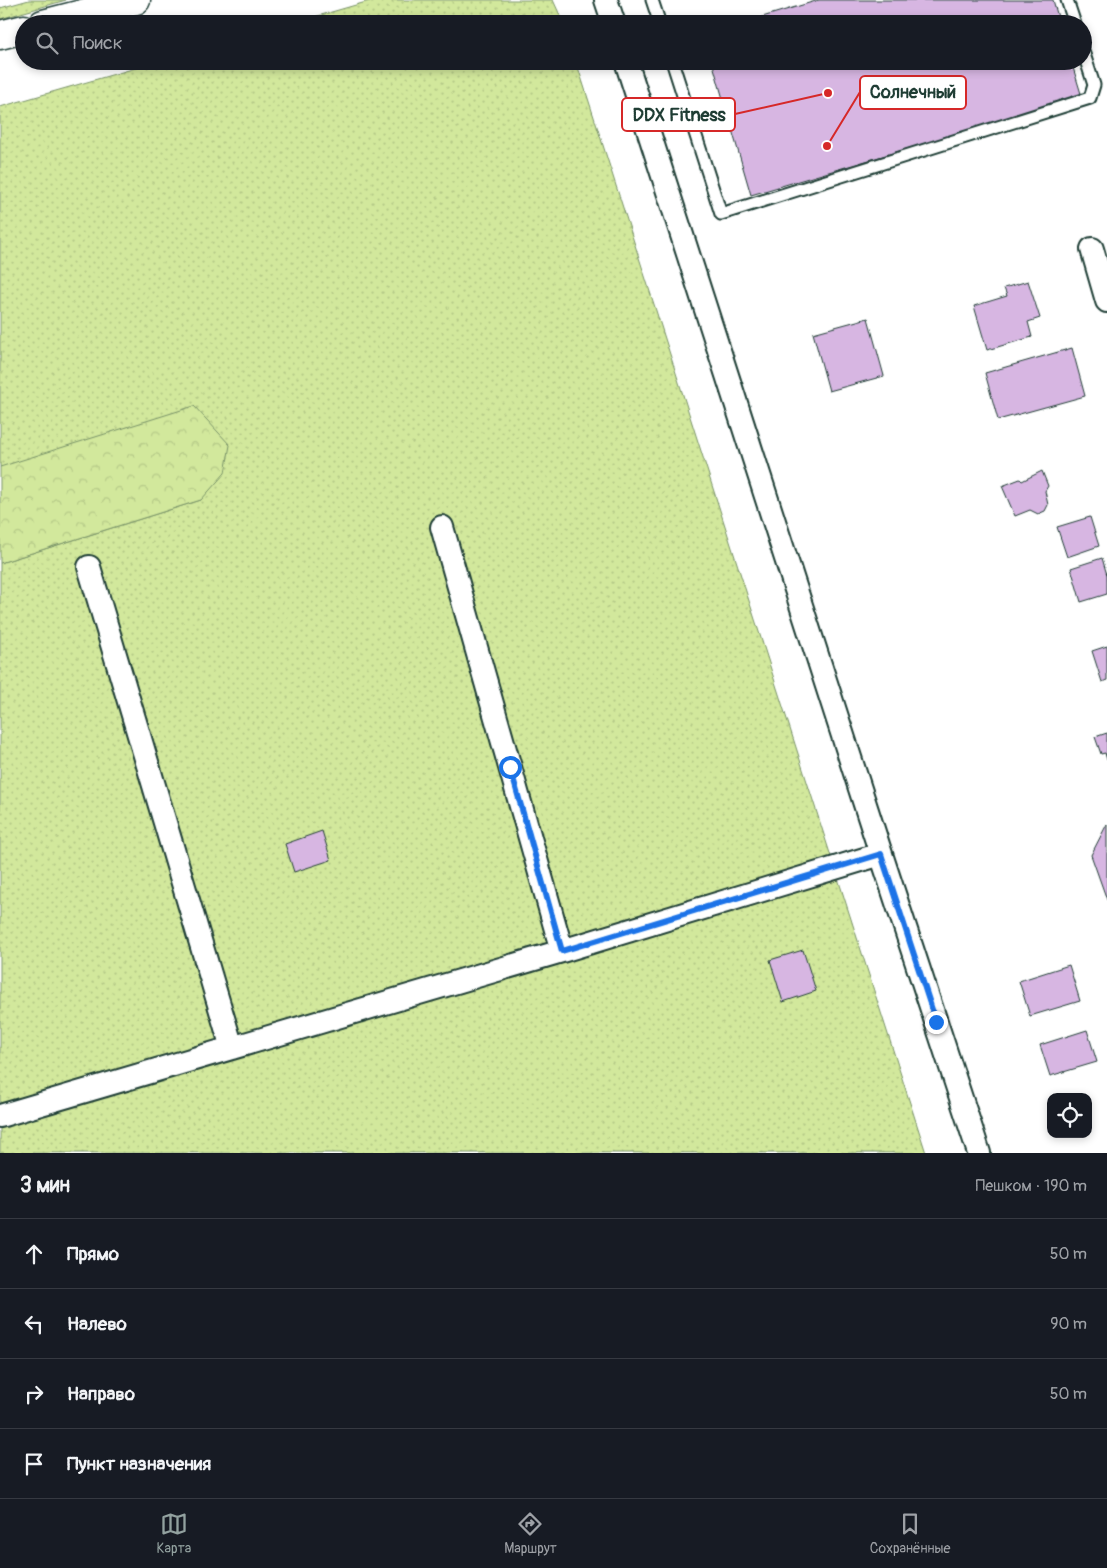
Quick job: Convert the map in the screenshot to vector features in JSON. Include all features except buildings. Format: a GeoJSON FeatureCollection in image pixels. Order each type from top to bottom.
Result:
{"type":"FeatureCollection","features":[{"type":"Feature","properties":{"kind":"main road"},"geometry":{"type":"LineString","coordinates":[[78,15],[136,0]]}},
{"type":"Feature","properties":{"kind":"main road"},"geometry":{"type":"LineString","coordinates":[[0,35],[15,31]]}},
{"type":"Feature","properties":{"kind":"street"},"geometry":{"type":"LineString","coordinates":[[606,0],[611,15]]}},
{"type":"Feature","properties":{"kind":"street"},"geometry":{"type":"LineString","coordinates":[[629,70],[979,1153]]}},
{"type":"Feature","properties":{"kind":"street"},"geometry":{"type":"LineString","coordinates":[[1092,249],[1107,300]]}},
{"type":"Feature","properties":{"kind":"street"},"geometry":{"type":"LineString","coordinates":[[442,527],[562,951]]}},
{"type":"Feature","properties":{"kind":"street"},"geometry":{"type":"LineString","coordinates":[[88,567],[232,1048]]}},
{"type":"Feature","properties":{"kind":"street"},"geometry":{"type":"LineString","coordinates":[[0,1116],[562,951],[881,854]]}},
{"type":"Feature","properties":{"kind":"lane"},"geometry":{"type":"LineString","coordinates":[[652,0],[657,15]]}},
{"type":"Feature","properties":{"kind":"lane"},"geometry":{"type":"LineString","coordinates":[[1067,0],[1072,15]]}},
{"type":"Feature","properties":{"kind":"lane"},"geometry":{"type":"LineString","coordinates":[[675,70],[721,214],[1090,98],[1094,84],[1089,70]]}},
{"type":"Feature","properties":{"kind":"green space"},"geometry":{"type":"Polygon","coordinates":[[[29,0],[66,0],[0,19],[0,8],[29,0]]]}},
{"type":"Feature","properties":{"kind":"green space"},"geometry":{"type":"Polygon","coordinates":[[[373,0],[553,0],[560,15],[321,15],[373,0]]]}},
{"type":"Feature","properties":{"kind":"green space"},"geometry":{"type":"Polygon","coordinates":[[[129,70],[579,70],[926,1153],[0,1153],[0,563],[201,500],[0,467],[0,107],[129,70]]]}},
{"type":"Feature","properties":{"kind":"green space"},"geometry":{"type":"Polygon","coordinates":[[[194,406],[230,445],[225,473],[201,500],[0,563],[0,467],[194,406]]]}},
{"type":"Feature","properties":{"kind":"place","name":"DDX Fitness"},"geometry":{"type":"Point","coordinates":[828,93]}},
{"type":"Feature","properties":{"kind":"place","name":"Солнечный"},"geometry":{"type":"Point","coordinates":[827,146]}},
{"type":"Feature","properties":{"kind":"route"},"geometry":{"type":"LineString","coordinates":[[510,767],[562,951],[881,854],[936,1022]]}}]}
